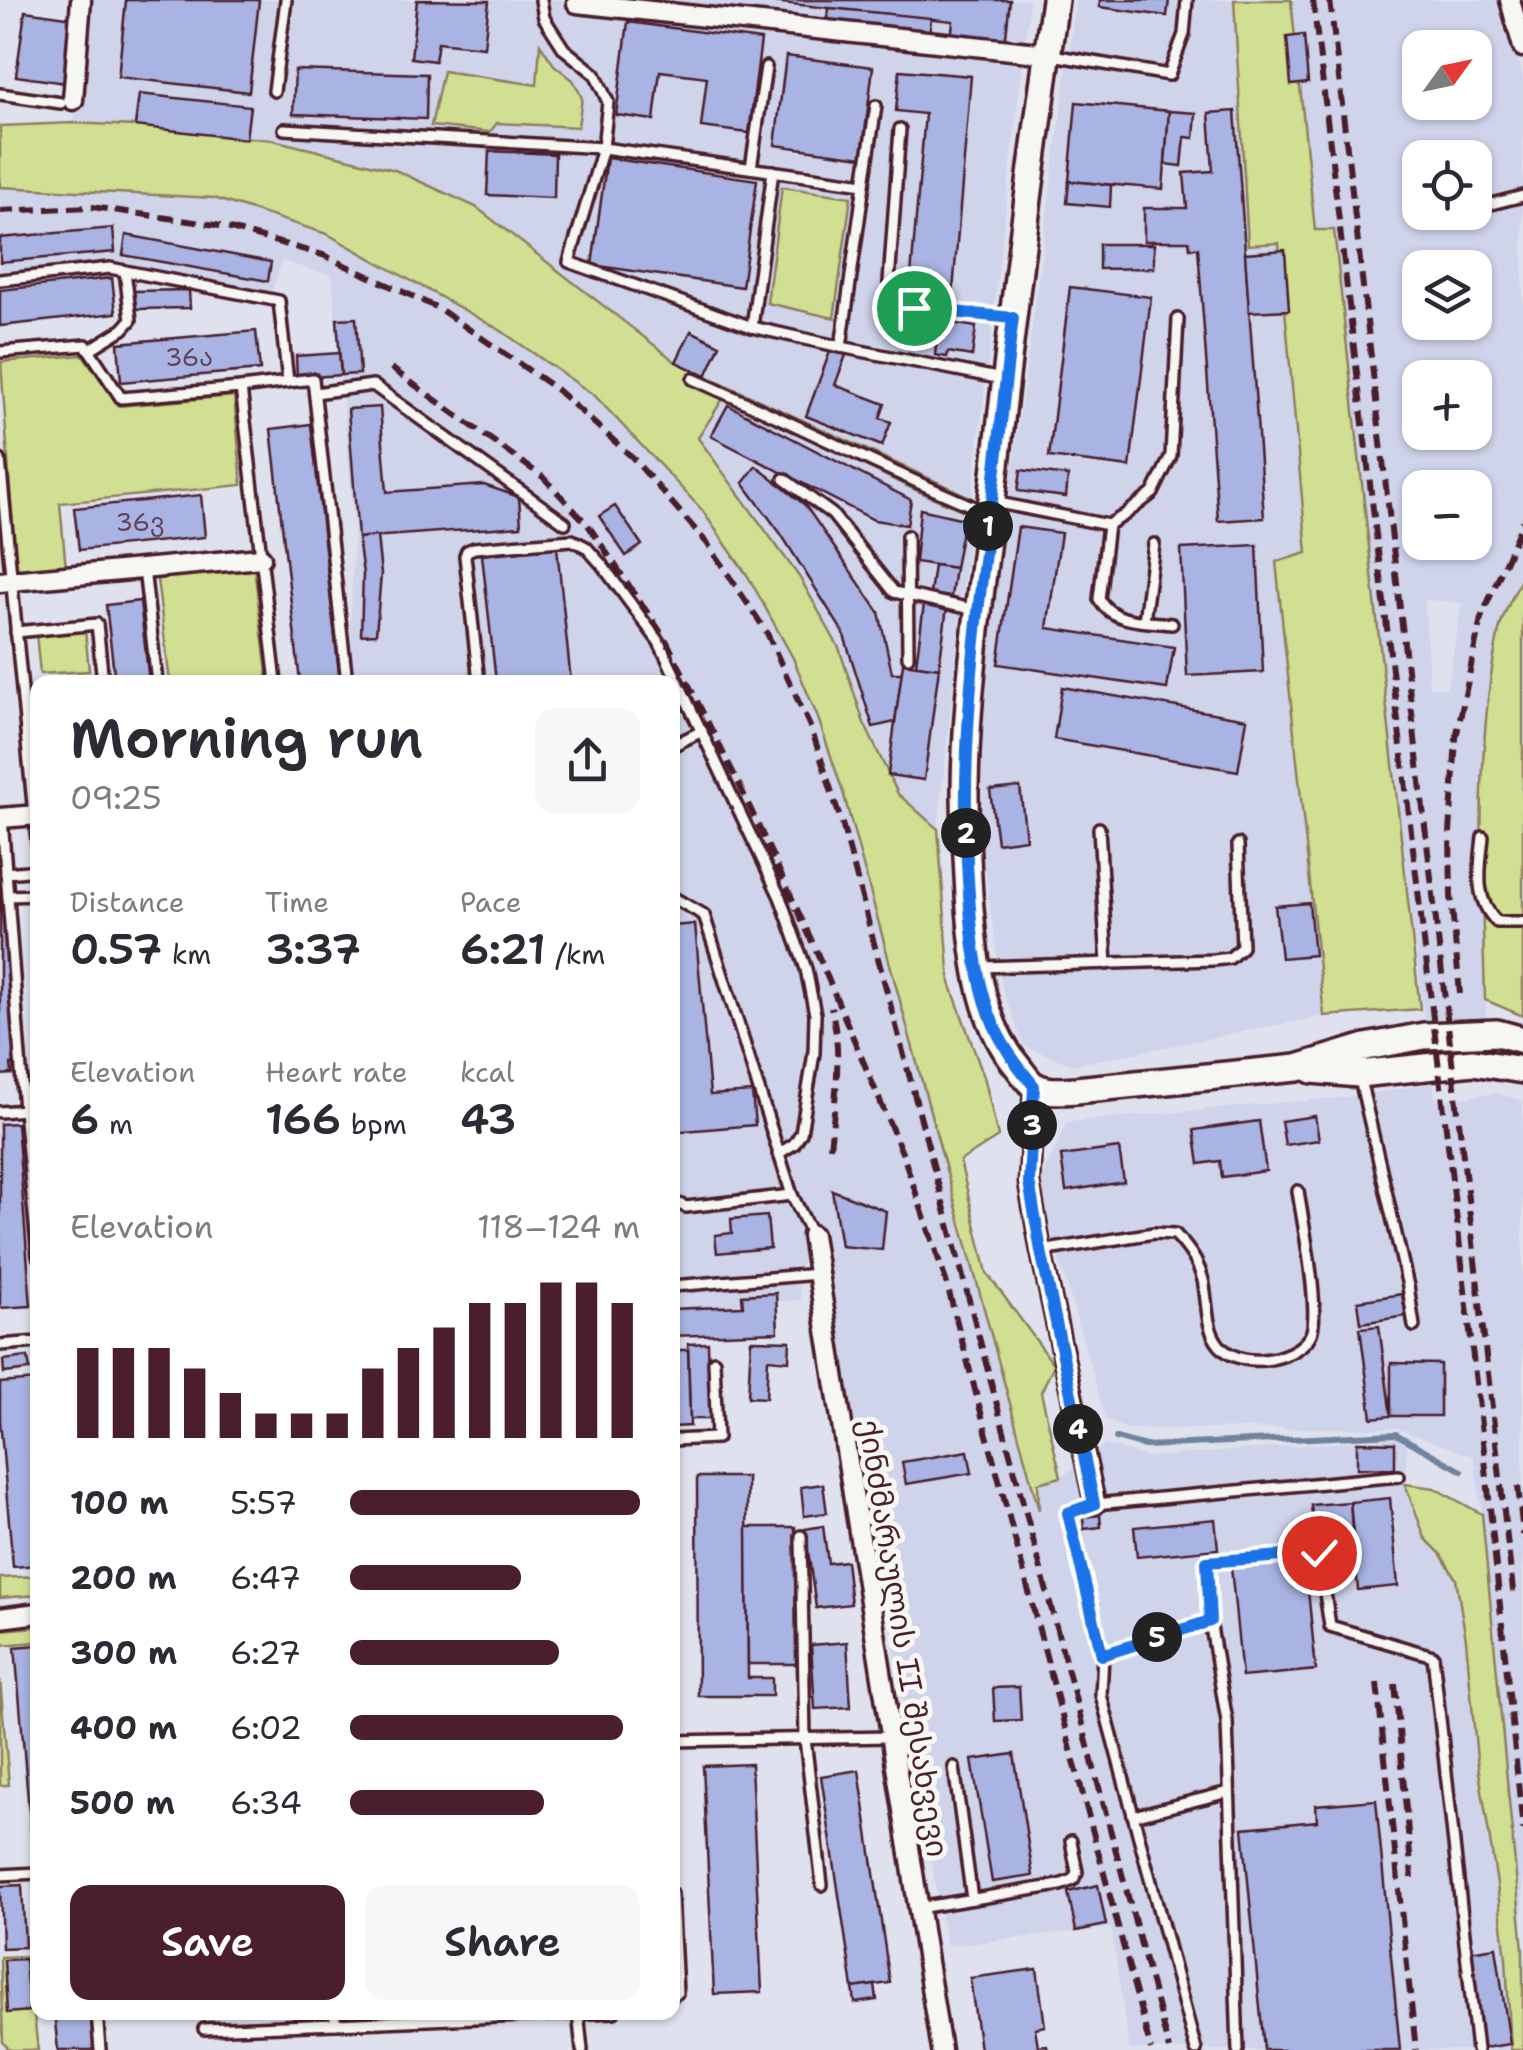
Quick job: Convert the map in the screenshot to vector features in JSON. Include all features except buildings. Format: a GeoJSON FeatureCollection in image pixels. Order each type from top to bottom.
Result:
{"type":"FeatureCollection","features":[{"type":"Feature","properties":{"kind":"street"},"geometry":{"type":"LineString","coordinates":[[67,101],[81,0]]}},
{"type":"Feature","properties":{"kind":"street"},"geometry":{"type":"LineString","coordinates":[[1055,0],[978,610],[965,786],[977,968],[1001,1043],[1034,1086],[1050,1091],[1298,1068],[1359,1074],[1473,1062],[1523,1070]]}},
{"type":"Feature","properties":{"kind":"street"},"geometry":{"type":"LineString","coordinates":[[1510,0],[1523,47]]}},
{"type":"Feature","properties":{"kind":"street"},"geometry":{"type":"LineString","coordinates":[[577,3],[1047,54]]}},
{"type":"Feature","properties":{"kind":"street"},"geometry":{"type":"LineString","coordinates":[[6,581],[261,558]]}},
{"type":"Feature","properties":{"kind":"street"},"geometry":{"type":"LineString","coordinates":[[1,818],[30,816]]}},
{"type":"Feature","properties":{"kind":"street"},"geometry":{"type":"LineString","coordinates":[[1298,1068],[1366,1047],[1424,1036],[1497,1033],[1523,1040]]}},
{"type":"Feature","properties":{"kind":"street"},"geometry":{"type":"LineString","coordinates":[[1034,1086],[1029,1182],[1094,1504]]}},
{"type":"Feature","properties":{"kind":"street","name":"ქინძმარაულის II შესახვევი"},"geometry":{"type":"LineString","coordinates":[[812,1235],[940,2050]]}},
{"type":"Feature","properties":{"kind":"street"},"geometry":{"type":"LineString","coordinates":[[0,1618],[30,1614]]}},
{"type":"Feature","properties":{"kind":"lane"},"geometry":{"type":"LineString","coordinates":[[274,91],[286,0]]}},
{"type":"Feature","properties":{"kind":"lane"},"geometry":{"type":"LineString","coordinates":[[540,0],[544,18],[564,50],[595,74],[608,102],[603,148],[569,262],[752,326],[1005,379]]}},
{"type":"Feature","properties":{"kind":"lane"},"geometry":{"type":"LineString","coordinates":[[1047,54],[1169,76],[1184,34],[1187,0]]}},
{"type":"Feature","properties":{"kind":"lane"},"geometry":{"type":"LineString","coordinates":[[751,168],[766,66]]}},
{"type":"Feature","properties":{"kind":"lane"},"geometry":{"type":"LineString","coordinates":[[0,94],[67,101]]}},
{"type":"Feature","properties":{"kind":"lane"},"geometry":{"type":"LineString","coordinates":[[841,347],[876,106]]}},
{"type":"Feature","properties":{"kind":"lane"},"geometry":{"type":"LineString","coordinates":[[284,129],[603,148],[864,184]]}},
{"type":"Feature","properties":{"kind":"lane"},"geometry":{"type":"LineString","coordinates":[[900,129],[888,283],[894,296],[914,308],[1013,318]]}},
{"type":"Feature","properties":{"kind":"lane"},"geometry":{"type":"LineString","coordinates":[[752,326],[772,171]]}},
{"type":"Feature","properties":{"kind":"lane"},"geometry":{"type":"LineString","coordinates":[[1492,204],[1523,196]]}},
{"type":"Feature","properties":{"kind":"lane"},"geometry":{"type":"LineString","coordinates":[[0,280],[110,268],[279,301],[288,382]]}},
{"type":"Feature","properties":{"kind":"lane"},"geometry":{"type":"LineString","coordinates":[[89,350],[131,320],[126,271]]}},
{"type":"Feature","properties":{"kind":"lane"},"geometry":{"type":"LineString","coordinates":[[693,379],[922,486],[991,508],[1108,525],[1153,493],[1170,456],[1178,319]]}},
{"type":"Feature","properties":{"kind":"lane"},"geometry":{"type":"LineString","coordinates":[[0,352],[86,345],[121,398],[314,379],[346,675]]}},
{"type":"Feature","properties":{"kind":"lane"},"geometry":{"type":"LineString","coordinates":[[315,393],[373,385],[565,523]]}},
{"type":"Feature","properties":{"kind":"lane"},"geometry":{"type":"LineString","coordinates":[[241,388],[275,675]]}},
{"type":"Feature","properties":{"kind":"lane"},"geometry":{"type":"LineString","coordinates":[[0,460],[6,581],[16,632],[30,760]]}},
{"type":"Feature","properties":{"kind":"lane"},"geometry":{"type":"LineString","coordinates":[[784,479],[832,514],[894,592],[978,610]]}},
{"type":"Feature","properties":{"kind":"lane"},"geometry":{"type":"LineString","coordinates":[[1108,525],[1099,599],[1105,610],[1114,615],[1172,624]]}},
{"type":"Feature","properties":{"kind":"lane"},"geometry":{"type":"LineString","coordinates":[[907,536],[908,657]]}},
{"type":"Feature","properties":{"kind":"lane"},"geometry":{"type":"LineString","coordinates":[[478,675],[465,556],[468,551],[572,540],[602,565],[659,642],[675,675]]}},
{"type":"Feature","properties":{"kind":"lane"},"geometry":{"type":"LineString","coordinates":[[1144,621],[1154,544]]}},
{"type":"Feature","properties":{"kind":"lane"},"geometry":{"type":"LineString","coordinates":[[144,569],[156,675]]}},
{"type":"Feature","properties":{"kind":"lane"},"geometry":{"type":"LineString","coordinates":[[16,632],[97,624],[102,675]]}},
{"type":"Feature","properties":{"kind":"lane"},"geometry":{"type":"LineString","coordinates":[[680,685],[780,897],[806,970],[814,1014],[814,1053],[800,1133],[794,1144],[778,1154]]}},
{"type":"Feature","properties":{"kind":"lane"},"geometry":{"type":"LineString","coordinates":[[680,742],[702,731]]}},
{"type":"Feature","properties":{"kind":"lane"},"geometry":{"type":"LineString","coordinates":[[1,818],[30,1173]]}},
{"type":"Feature","properties":{"kind":"lane"},"geometry":{"type":"LineString","coordinates":[[1099,828],[1107,964]]}},
{"type":"Feature","properties":{"kind":"lane"},"geometry":{"type":"LineString","coordinates":[[1483,837],[1481,901],[1497,922],[1523,922]]}},
{"type":"Feature","properties":{"kind":"lane"},"geometry":{"type":"LineString","coordinates":[[977,968],[1230,958],[1242,947],[1238,844]]}},
{"type":"Feature","properties":{"kind":"lane"},"geometry":{"type":"LineString","coordinates":[[6,873],[30,871]]}},
{"type":"Feature","properties":{"kind":"lane"},"geometry":{"type":"LineString","coordinates":[[8,896],[30,895]]}},
{"type":"Feature","properties":{"kind":"lane"},"geometry":{"type":"LineString","coordinates":[[680,902],[704,915],[778,1154],[812,1235]]}},
{"type":"Feature","properties":{"kind":"lane"},"geometry":{"type":"LineString","coordinates":[[1359,1074],[1414,1326]]}},
{"type":"Feature","properties":{"kind":"lane"},"geometry":{"type":"LineString","coordinates":[[0,1112],[24,1110]]}},
{"type":"Feature","properties":{"kind":"lane"},"geometry":{"type":"LineString","coordinates":[[1041,1251],[1154,1233],[1175,1234],[1193,1254],[1202,1278],[1212,1334],[1223,1350],[1244,1360],[1271,1359],[1294,1352],[1312,1335],[1315,1310],[1298,1191]]}},
{"type":"Feature","properties":{"kind":"lane"},"geometry":{"type":"LineString","coordinates":[[680,1204],[686,1207],[792,1195]]}},
{"type":"Feature","properties":{"kind":"lane"},"geometry":{"type":"LineString","coordinates":[[680,1285],[818,1274]]}},
{"type":"Feature","properties":{"kind":"lane"},"geometry":{"type":"LineString","coordinates":[[0,1345],[30,1343]]}},
{"type":"Feature","properties":{"kind":"lane"},"geometry":{"type":"LineString","coordinates":[[680,1440],[717,1438],[714,1362]]}},
{"type":"Feature","properties":{"kind":"lane"},"geometry":{"type":"LineString","coordinates":[[1196,2050],[1101,1695],[1102,1655],[1068,1513],[1094,1504],[1398,1476]]}},
{"type":"Feature","properties":{"kind":"lane"},"geometry":{"type":"LineString","coordinates":[[801,1536],[806,1739],[822,1885]]}},
{"type":"Feature","properties":{"kind":"lane"},"geometry":{"type":"LineString","coordinates":[[1238,2050],[1227,1721],[1210,1621],[1207,1562],[1319,1553],[1330,1626],[1433,1656],[1476,2050]]}},
{"type":"Feature","properties":{"kind":"lane"},"geometry":{"type":"LineString","coordinates":[[1102,1655],[1210,1621]]}},
{"type":"Feature","properties":{"kind":"lane"},"geometry":{"type":"LineString","coordinates":[[680,1740],[891,1737]]}},
{"type":"Feature","properties":{"kind":"lane"},"geometry":{"type":"LineString","coordinates":[[954,1768],[972,1899]]}},
{"type":"Feature","properties":{"kind":"lane"},"geometry":{"type":"LineString","coordinates":[[1133,1816],[1229,1792]]}},
{"type":"Feature","properties":{"kind":"lane"},"geometry":{"type":"LineString","coordinates":[[918,1908],[1073,1880],[1076,1872],[1071,1841]]}},
{"type":"Feature","properties":{"kind":"lane"},"geometry":{"type":"LineString","coordinates":[[0,1874],[30,1873]]}},
{"type":"Feature","properties":{"kind":"lane"},"geometry":{"type":"LineString","coordinates":[[98,2020],[100,2050]]}},
{"type":"Feature","properties":{"kind":"lane"},"geometry":{"type":"LineString","coordinates":[[204,2030],[384,2020]]}},
{"type":"Feature","properties":{"kind":"lane"},"geometry":{"type":"LineString","coordinates":[[579,2020],[582,2050]]}},
{"type":"Feature","properties":{"kind":"shaded area"},"geometry":{"type":"Polygon","coordinates":[[[86,0],[1030,0],[972,498],[676,362],[476,207],[395,170],[273,140],[73,123],[86,0]]]}},
{"type":"Feature","properties":{"kind":"shaded area"},"geometry":{"type":"Polygon","coordinates":[[[1076,0],[1234,0],[1248,245],[1279,242],[1307,554],[1276,562],[1324,1016],[1073,1065],[1024,1046],[1002,988],[983,856],[980,730],[1076,0]]]}},
{"type":"Feature","properties":{"kind":"shaded area"},"geometry":{"type":"Polygon","coordinates":[[[1291,0],[1502,0],[1523,77],[1523,575],[1500,627],[1489,698],[1483,778],[1486,1018],[1425,1027],[1334,231],[1316,230],[1291,0]],[[1425,600],[1429,687],[1447,688],[1462,603],[1425,600]]]}},
{"type":"Feature","properties":{"kind":"shaded area"},"geometry":{"type":"Polygon","coordinates":[[[0,187],[214,198],[326,234],[500,330],[595,396],[702,510],[749,578],[793,658],[818,718],[843,792],[1038,1503],[1038,1483],[1061,1477],[1105,1445],[1148,1457],[1398,1438],[1407,1445],[1405,1484],[1425,1538],[1456,1579],[1506,1958],[1511,2050],[1129,2050],[1111,1928],[946,1946],[823,1239],[802,1245],[804,1260],[797,1270],[801,1300],[680,1311],[680,675],[354,675],[350,635],[354,524],[332,276],[282,261],[272,292],[115,262],[0,271],[0,187]]]}},
{"type":"Feature","properties":{"kind":"shaded area"},"geometry":{"type":"Polygon","coordinates":[[[724,396],[971,514],[938,829],[898,794],[864,723],[839,648],[800,578],[698,438],[724,396]]]}},
{"type":"Feature","properties":{"kind":"shaded area"},"geometry":{"type":"Polygon","coordinates":[[[1433,1083],[1436,1101],[1497,1093],[1523,1101],[1523,1950],[1474,1457],[1396,1428],[1127,1429],[1106,1420],[1038,1186],[1067,1122],[1357,1096],[1433,1083]]]}},
{"type":"Feature","properties":{"kind":"green space"},"geometry":{"type":"Polygon","coordinates":[[[1234,0],[1291,0],[1315,230],[1334,230],[1420,1009],[1324,1016],[1276,562],[1307,553],[1279,243],[1248,245],[1234,0]]]}},
{"type":"Feature","properties":{"kind":"green space"},"geometry":{"type":"Polygon","coordinates":[[[540,44],[554,65],[573,80],[582,98],[578,127],[497,123],[490,132],[431,126],[443,71],[537,85],[540,44]]]}},
{"type":"Feature","properties":{"kind":"green space"},"geometry":{"type":"Polygon","coordinates":[[[73,123],[273,140],[395,170],[476,207],[676,362],[972,498],[971,514],[724,397],[698,438],[800,578],[839,648],[864,723],[898,794],[938,829],[950,983],[985,1080],[998,1137],[960,1161],[987,1273],[1054,1365],[1041,1392],[1061,1477],[1038,1483],[1039,1510],[843,792],[793,658],[749,578],[702,510],[595,396],[500,330],[327,234],[214,198],[0,187],[0,126],[73,123]]]}},
{"type":"Feature","properties":{"kind":"green space"},"geometry":{"type":"Polygon","coordinates":[[[782,187],[851,197],[834,318],[767,303],[782,187]]]}},
{"type":"Feature","properties":{"kind":"green space"},"geometry":{"type":"Polygon","coordinates":[[[83,355],[119,406],[234,396],[242,485],[60,503],[66,569],[16,572],[1,362],[83,355]]]}},
{"type":"Feature","properties":{"kind":"green space"},"geometry":{"type":"Polygon","coordinates":[[[254,567],[267,675],[169,675],[157,579],[254,567]]]}},
{"type":"Feature","properties":{"kind":"green space"},"geometry":{"type":"Polygon","coordinates":[[[1523,575],[1523,1016],[1485,1000],[1482,815],[1491,675],[1501,624],[1523,575]]]}},
{"type":"Feature","properties":{"kind":"green space"},"geometry":{"type":"Polygon","coordinates":[[[85,629],[89,671],[40,674],[36,633],[85,629]]]}},
{"type":"Feature","properties":{"kind":"green space"},"geometry":{"type":"Polygon","coordinates":[[[1405,1484],[1434,1488],[1482,1514],[1523,1950],[1523,2050],[1511,2050],[1506,1958],[1456,1579],[1425,1538],[1405,1484]]]}},
{"type":"Feature","properties":{"kind":"green space"},"geometry":{"type":"Polygon","coordinates":[[[30,1576],[30,1596],[0,1598],[0,1578],[30,1576]]]}},
{"type":"Feature","properties":{"kind":"green space"},"geometry":{"type":"Polygon","coordinates":[[[30,1628],[30,1643],[0,1645],[0,1630],[30,1628]]]}},
{"type":"Feature","properties":{"kind":"green space"},"geometry":{"type":"Polygon","coordinates":[[[0,1679],[9,1785],[0,1785],[0,1679]]]}},
{"type":"Feature","properties":{"kind":"green space"},"geometry":{"type":"Polygon","coordinates":[[[27,1956],[30,2020],[34,2020],[38,2050],[10,2050],[3,2042],[0,1957],[27,1956]]]}},
{"type":"Feature","properties":{"kind":"waterway"},"geometry":{"type":"LineString","coordinates":[[1116,1438],[1145,1446],[1396,1434],[1462,1471]]}},
{"type":"Feature","properties":{"kind":"railway"},"geometry":{"type":"LineString","coordinates":[[1313,0],[1485,1459],[1523,1830]]}},
{"type":"Feature","properties":{"kind":"railway"},"geometry":{"type":"LineString","coordinates":[[1330,0],[1514,1599]]}},
{"type":"Feature","properties":{"kind":"railway"},"geometry":{"type":"LineString","coordinates":[[0,211],[92,207],[216,225],[323,255],[438,308],[556,389],[632,457],[707,543],[766,631],[812,731],[843,827],[1169,2050]]}},
{"type":"Feature","properties":{"kind":"railway"},"geometry":{"type":"LineString","coordinates":[[391,368],[543,477],[588,525],[666,640],[739,784],[815,948],[903,1155],[946,1281],[1151,2050]]}},
{"type":"Feature","properties":{"kind":"railway"},"geometry":{"type":"LineString","coordinates":[[1460,994],[1450,833],[1456,738],[1481,618],[1523,521]]}},
{"type":"Feature","properties":{"kind":"railway"},"geometry":{"type":"LineString","coordinates":[[830,1147],[837,1059],[831,1007]]}},
{"type":"Feature","properties":{"kind":"railway"},"geometry":{"type":"LineString","coordinates":[[1518,1486],[1523,1535]]}},
{"type":"Feature","properties":{"kind":"railway"},"geometry":{"type":"LineString","coordinates":[[1377,1683],[1416,2050]]}},
{"type":"Feature","properties":{"kind":"railway"},"geometry":{"type":"LineString","coordinates":[[1395,1684],[1412,1878]]}},
{"type":"Feature","properties":{"kind":"route"},"geometry":{"type":"LineString","coordinates":[[914,308],[1013,318],[978,610],[965,786],[966,842],[977,968],[988,1012],[1001,1043],[1034,1086],[1029,1182],[1094,1504],[1068,1513],[1102,1655],[1210,1621],[1207,1562],[1319,1553]]}}]}
